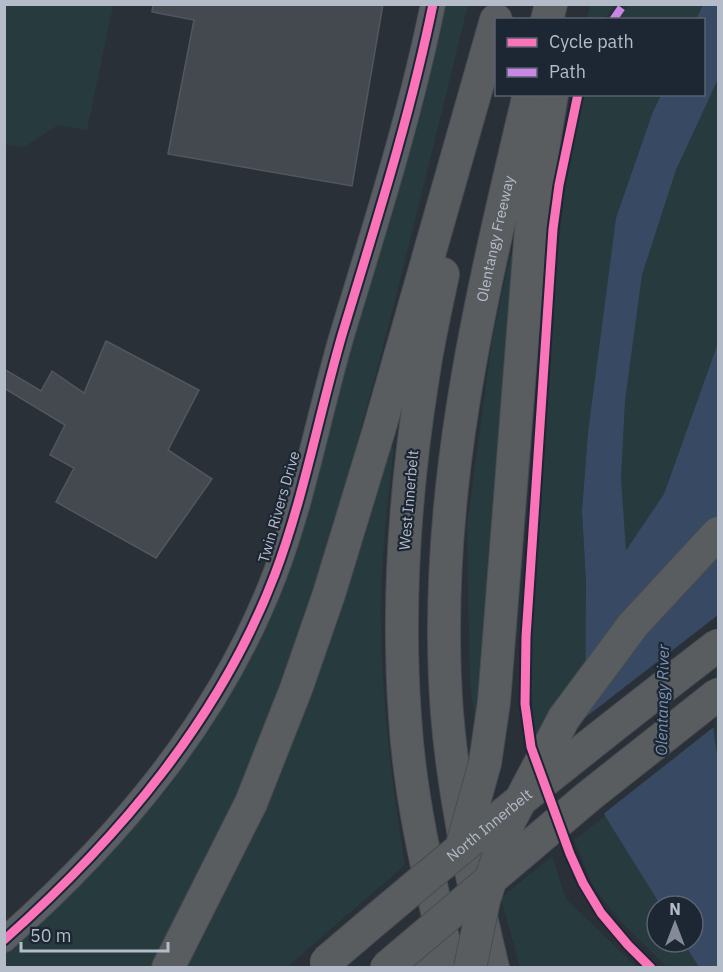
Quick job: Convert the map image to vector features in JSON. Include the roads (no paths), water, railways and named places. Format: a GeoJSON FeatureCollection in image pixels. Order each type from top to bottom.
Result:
{"type":"FeatureCollection","features":[{"type":"Feature","properties":{"kind":"highway"},"geometry":{"type":"LineString","coordinates":[[168,968],[251,803],[296,689],[326,604],[495,30]]}},
{"type":"Feature","properties":{"kind":"highway","name":"West Innerbelt"},"geometry":{"type":"LineString","coordinates":[[429,966],[420,835],[405,718],[402,589],[409,488],[423,376],[449,245],[495,40]]}},
{"type":"Feature","properties":{"kind":"highway","name":"Olentangy Freeway"},"geometry":{"type":"LineString","coordinates":[[493,968],[462,828],[447,715],[444,590],[451,492],[465,383],[491,254],[529,96]]}},
{"type":"Feature","properties":{"kind":"highway"},"geometry":{"type":"LineString","coordinates":[[429,966],[442,908],[475,805],[485,763],[494,702],[532,217],[552,96]]}},
{"type":"Feature","properties":{"kind":"highway"},"geometry":{"type":"LineString","coordinates":[[470,968],[484,900],[510,820],[564,718],[633,625],[718,533]]}},
{"type":"Feature","properties":{"kind":"highway","name":"North Innerbelt"},"geometry":{"type":"LineString","coordinates":[[323,965],[435,868],[546,778],[718,645]]}},
{"type":"Feature","properties":{"kind":"highway"},"geometry":{"type":"LineString","coordinates":[[386,968],[589,796],[718,694]]}},
{"type":"Feature","properties":{"kind":"main road","name":"Twin Rivers Drive"},"geometry":{"type":"LineString","coordinates":[[4,940],[54,896],[145,796],[200,721],[236,662],[258,616],[276,571],[340,344],[386,196],[423,55],[433,4]]}},
{"type":"Feature","properties":{"kind":"water","name":"Olentangy River"},"geometry":{"type":"Polygon","coordinates":[[[703,5],[718,5],[718,79],[676,170],[642,275],[625,401],[621,479],[626,550],[664,494],[718,343],[718,623],[711,691],[718,759],[718,967],[699,967],[691,954],[705,954],[705,894],[654,894],[605,816],[585,748],[586,582],[582,511],[588,432],[616,218],[652,114],[661,96],[705,96],[705,18],[696,18],[703,5]]]}}]}
